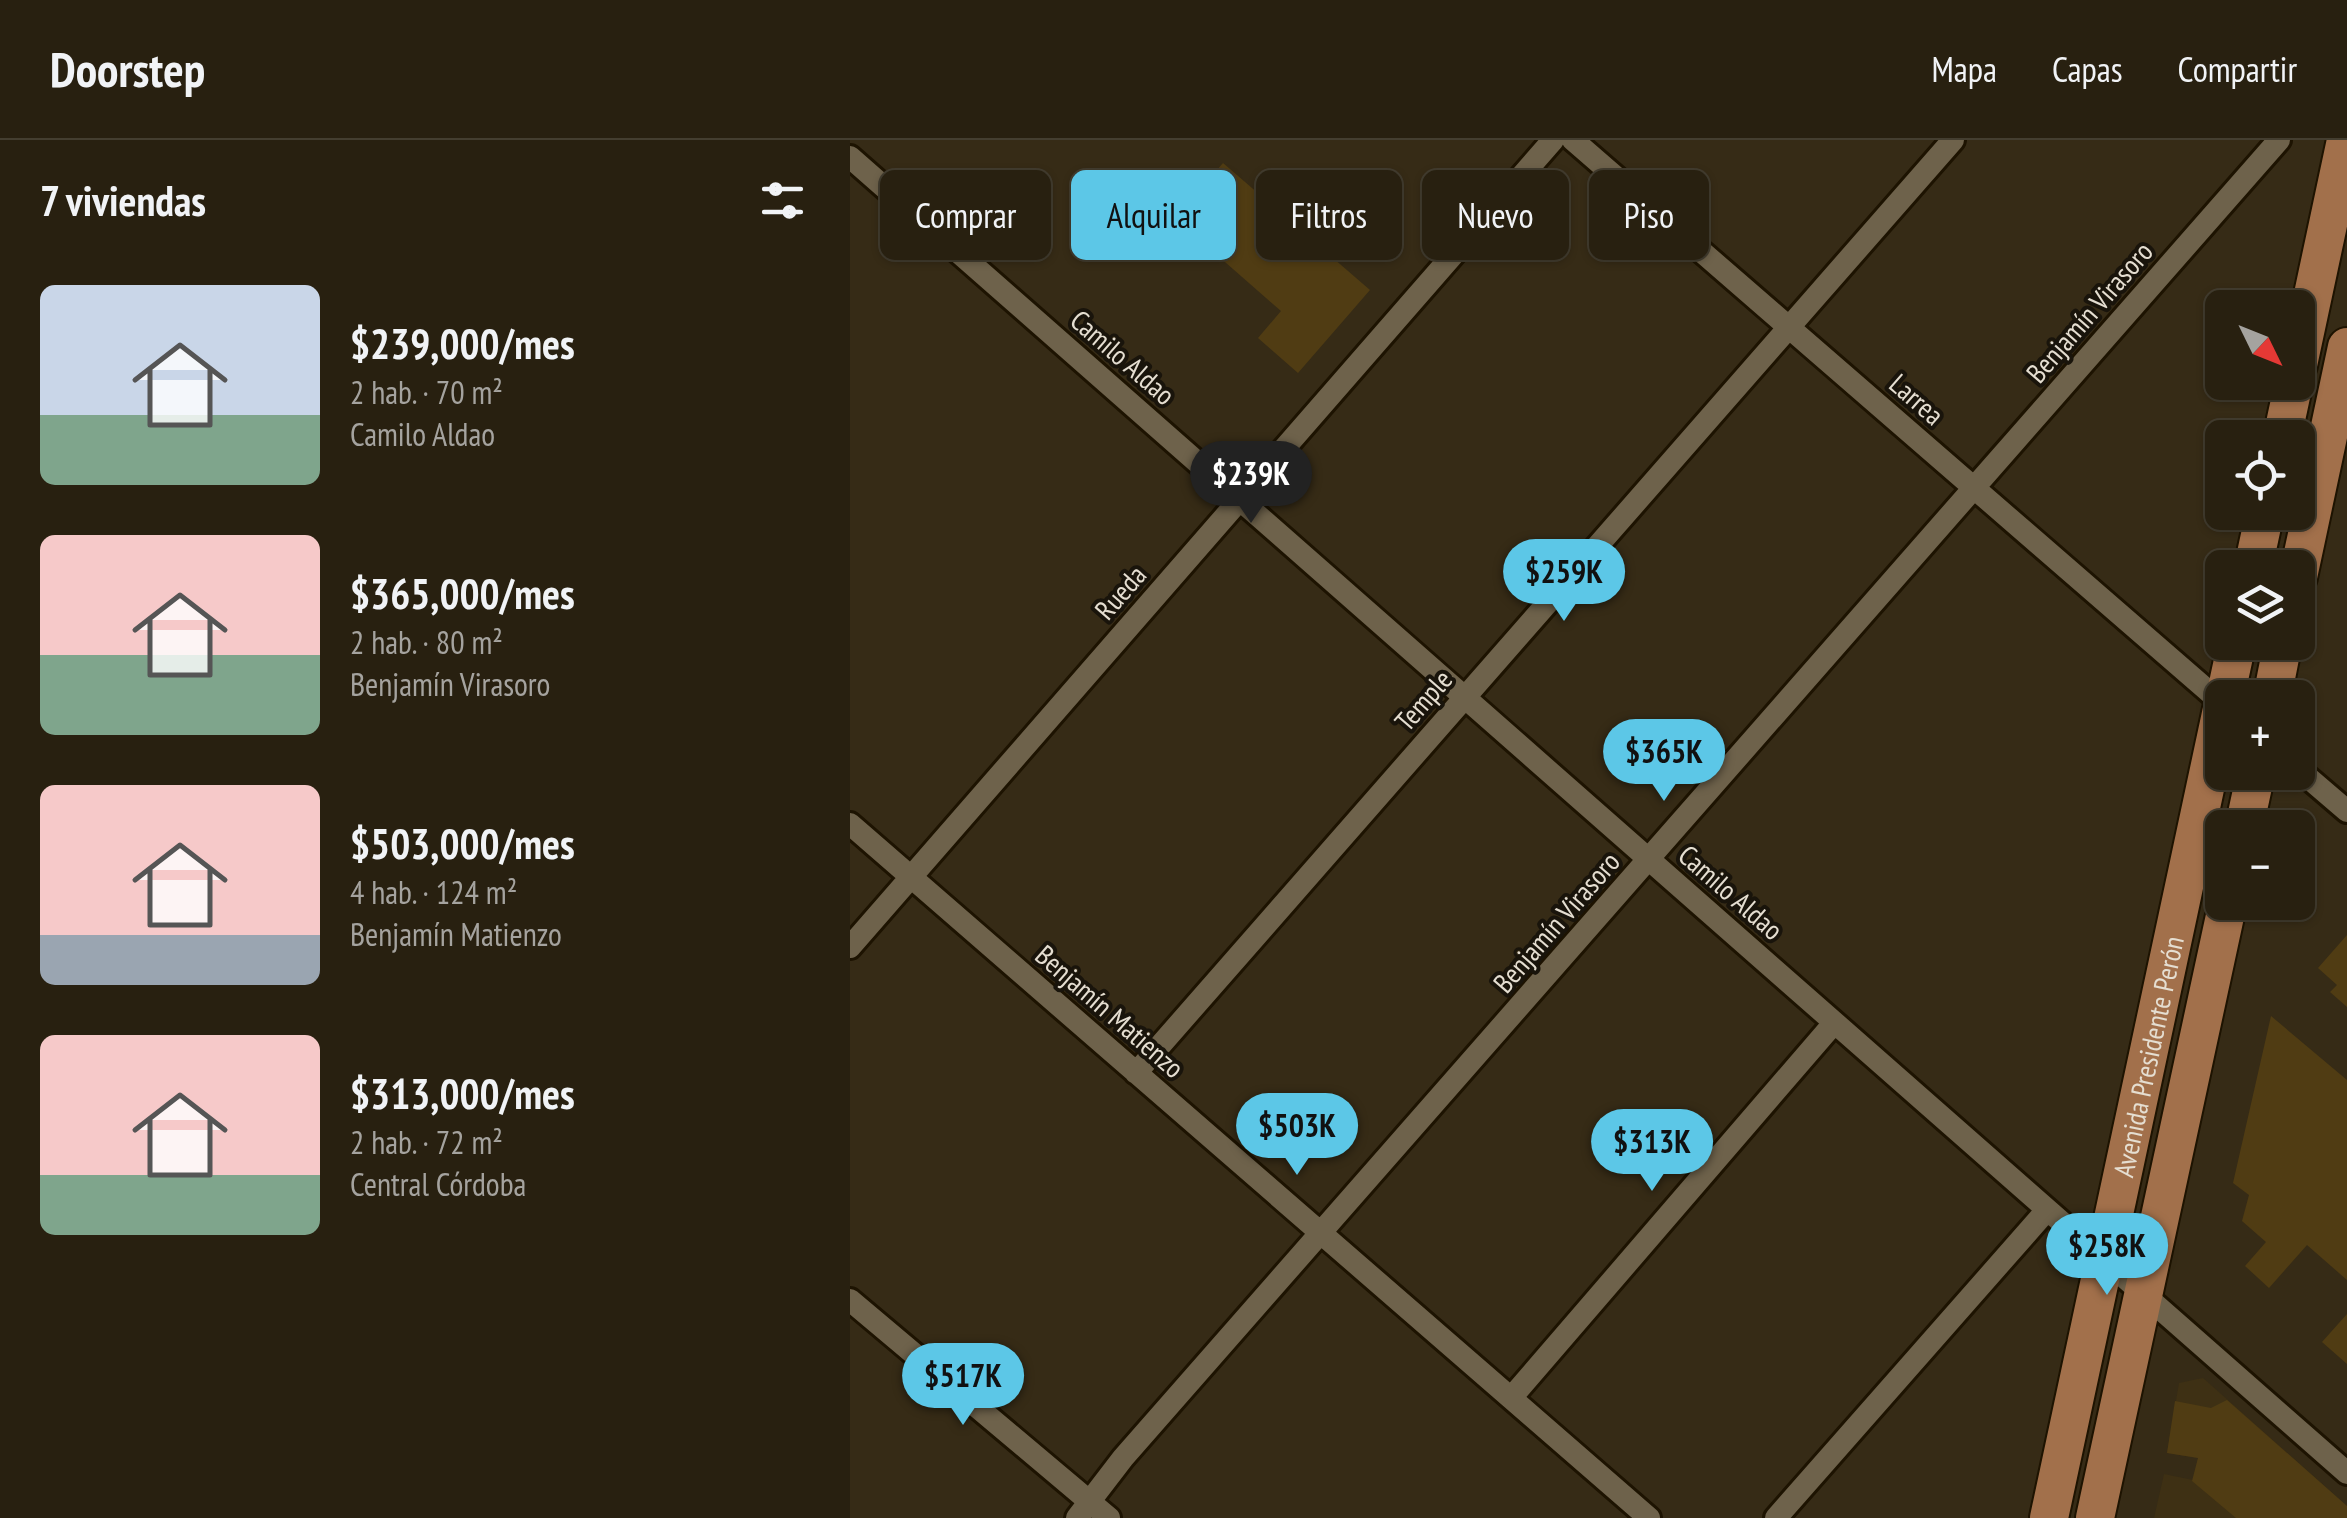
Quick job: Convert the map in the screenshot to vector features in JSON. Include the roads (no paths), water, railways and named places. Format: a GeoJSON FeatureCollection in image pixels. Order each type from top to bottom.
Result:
{"type":"FeatureCollection","features":[{"type":"Feature","properties":{"kind":"main road"},"geometry":{"type":"LineString","coordinates":[[2314,290],[2346,140]]}},
{"type":"Feature","properties":{"kind":"main road"},"geometry":{"type":"LineString","coordinates":[[2304,550],[2347,348]]}},
{"type":"Feature","properties":{"kind":"main road","name":"Avenida Presidente Perón"},"geometry":{"type":"LineString","coordinates":[[2049,1518],[2205,788]]}},
{"type":"Feature","properties":{"kind":"main road","name":"Avenida Presidente Perón"},"geometry":{"type":"LineString","coordinates":[[2095,1518],[2224,920]]}},
{"type":"Feature","properties":{"kind":"street","name":"Rueda"},"geometry":{"type":"LineString","coordinates":[[850,947],[1553,140]]}},
{"type":"Feature","properties":{"kind":"street","name":"Larrea"},"geometry":{"type":"LineString","coordinates":[[1573,140],[2205,687]]}},
{"type":"Feature","properties":{"kind":"street","name":"Temple"},"geometry":{"type":"LineString","coordinates":[[1136,1073],[1953,140]]}},
{"type":"Feature","properties":{"kind":"street","name":"Benjamín Virasoro"},"geometry":{"type":"LineString","coordinates":[[1083,1509],[1122,1458],[1322,1235],[2279,140]]}},
{"type":"Feature","properties":{"kind":"street","name":"Camilo Aldao"},"geometry":{"type":"LineString","coordinates":[[850,156],[2347,1474]]}},
{"type":"Feature","properties":{"kind":"street"},"geometry":{"type":"LineString","coordinates":[[2315,784],[2347,811]]}},
{"type":"Feature","properties":{"kind":"street","name":"Benjamín Matienzo"},"geometry":{"type":"LineString","coordinates":[[850,824],[1648,1518]]}},
{"type":"Feature","properties":{"kind":"street"},"geometry":{"type":"LineString","coordinates":[[1511,1398],[1834,1023]]}},
{"type":"Feature","properties":{"kind":"street"},"geometry":{"type":"LineString","coordinates":[[1776,1518],[2047,1210]]}},
{"type":"Feature","properties":{"kind":"street"},"geometry":{"type":"LineString","coordinates":[[850,1300],[1083,1509],[1109,1518]]}}]}
